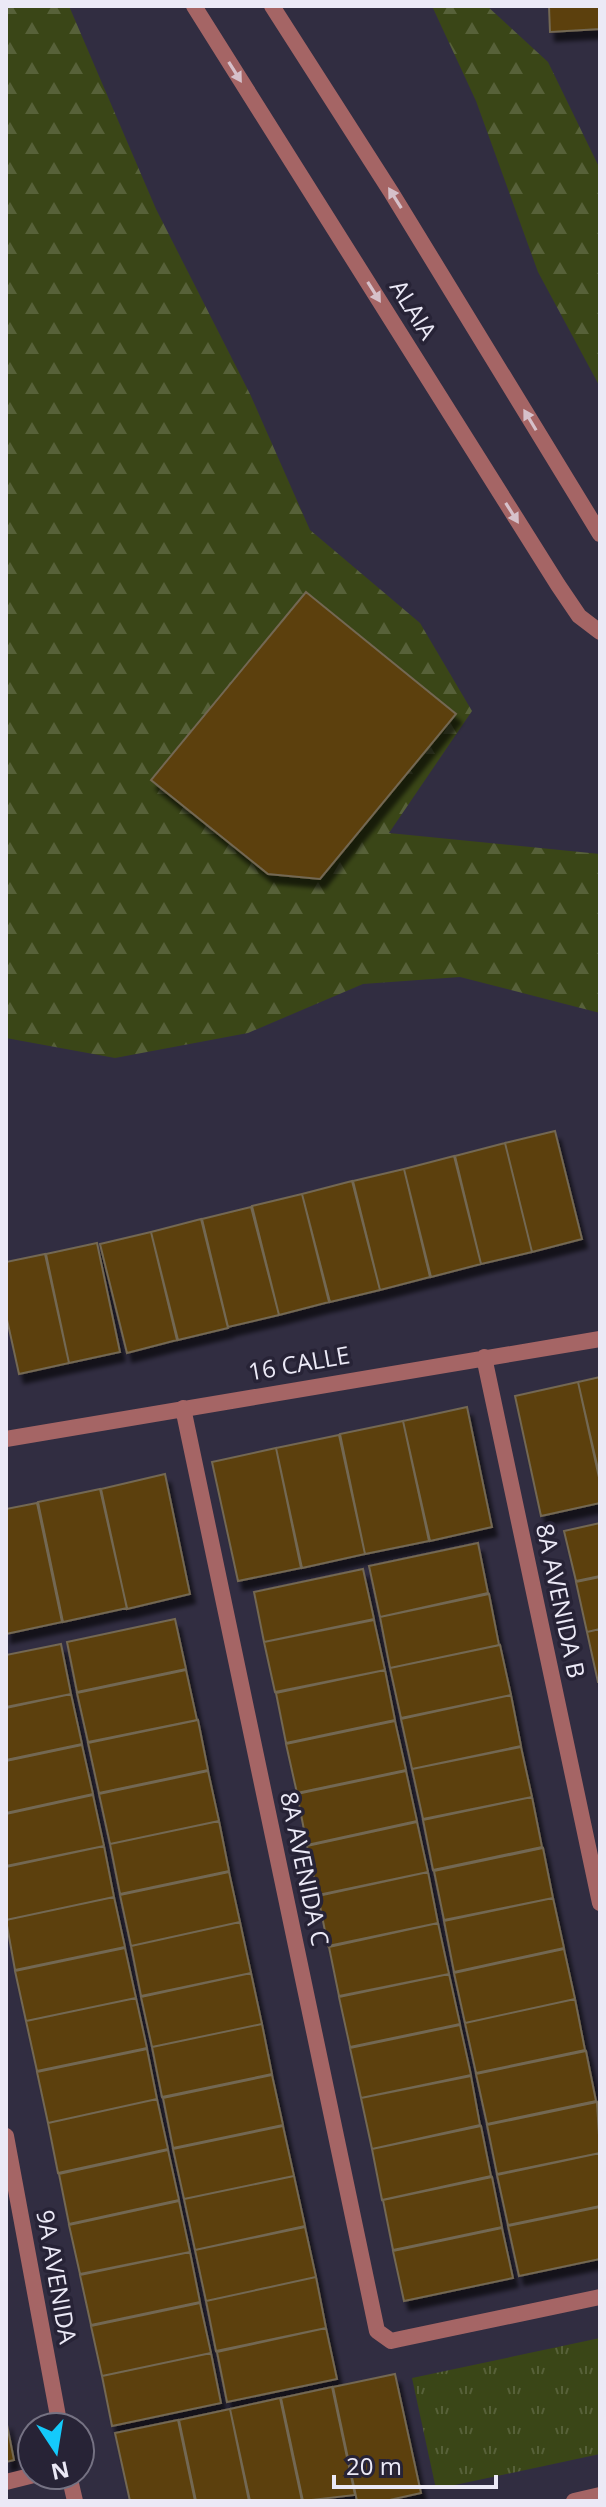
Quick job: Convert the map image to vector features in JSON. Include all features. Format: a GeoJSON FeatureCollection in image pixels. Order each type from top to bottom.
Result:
{"type":"FeatureCollection","features":[{"type":"Feature","properties":{"kind":"street","name":"ALAIA"},"geometry":{"type":"LineString","coordinates":[[194,6],[558,585],[579,616],[600,632]]}},
{"type":"Feature","properties":{"kind":"street","name":"ALAIA"},"geometry":{"type":"LineString","coordinates":[[272,6],[391,192],[600,534]]}},
{"type":"Feature","properties":{"kind":"street","name":"16 CALLE"},"geometry":{"type":"LineString","coordinates":[[6,1439],[600,1339]]}},
{"type":"Feature","properties":{"kind":"street","name":"8A AVENIDA B"},"geometry":{"type":"LineString","coordinates":[[484,1357],[600,1903]]}},
{"type":"Feature","properties":{"kind":"street","name":"8A AVENIDA C"},"geometry":{"type":"LineString","coordinates":[[183,1408],[375,2325],[384,2337],[400,2339],[600,2297]]}},
{"type":"Feature","properties":{"kind":"street","name":"9A AVENIDA"},"geometry":{"type":"LineString","coordinates":[[6,2136],[57,2411]]}},
{"type":"Feature","properties":{"kind":"street"},"geometry":{"type":"LineString","coordinates":[[574,2501],[600,2495]]}},
{"type":"Feature","properties":{"kind":"green space"},"geometry":{"type":"Polygon","coordinates":[[[6,6],[69,6],[156,209],[250,394],[310,530],[420,623],[472,711],[389,833],[600,854],[600,1013],[460,977],[363,984],[248,1033],[115,1058],[6,1038],[6,6]]]}},
{"type":"Feature","properties":{"kind":"green space"},"geometry":{"type":"Polygon","coordinates":[[[432,6],[487,6],[548,62],[600,169],[600,387],[538,272],[476,101],[432,6]]]}},
{"type":"Feature","properties":{"kind":"green space"},"geometry":{"type":"Polygon","coordinates":[[[600,2338],[600,2454],[436,2489],[412,2378],[600,2338]]]}},
{"type":"Feature","properties":{"kind":"building"},"geometry":{"type":"Polygon","coordinates":[[[549,6],[600,6],[600,29],[550,32],[549,6]]]}},
{"type":"Feature","properties":{"kind":"building"},"geometry":{"type":"Polygon","coordinates":[[[306,592],[456,714],[320,879],[268,874],[151,780],[306,592]]]}},
{"type":"Feature","properties":{"kind":"building"},"geometry":{"type":"Polygon","coordinates":[[[555,1131],[582,1239],[532,1252],[505,1143],[555,1131]]]}},
{"type":"Feature","properties":{"kind":"building"},"geometry":{"type":"Polygon","coordinates":[[[505,1143],[532,1252],[481,1264],[455,1156],[505,1143]]]}},
{"type":"Feature","properties":{"kind":"building"},"geometry":{"type":"Polygon","coordinates":[[[454,1156],[481,1264],[431,1277],[404,1169],[454,1156]]]}},
{"type":"Feature","properties":{"kind":"building"},"geometry":{"type":"Polygon","coordinates":[[[404,1169],[430,1277],[380,1290],[353,1181],[404,1169]]]}},
{"type":"Feature","properties":{"kind":"building"},"geometry":{"type":"Polygon","coordinates":[[[352,1181],[380,1290],[330,1302],[302,1194],[352,1181]]]}},
{"type":"Feature","properties":{"kind":"building"},"geometry":{"type":"Polygon","coordinates":[[[302,1194],[329,1302],[279,1315],[252,1206],[302,1194]]]}},
{"type":"Feature","properties":{"kind":"building"},"geometry":{"type":"Polygon","coordinates":[[[251,1207],[279,1315],[228,1327],[202,1219],[251,1207]]]}},
{"type":"Feature","properties":{"kind":"building"},"geometry":{"type":"Polygon","coordinates":[[[201,1219],[228,1328],[178,1340],[151,1232],[201,1219]]]}},
{"type":"Feature","properties":{"kind":"building"},"geometry":{"type":"Polygon","coordinates":[[[151,1232],[177,1340],[127,1353],[100,1244],[151,1232]]]}},
{"type":"Feature","properties":{"kind":"building"},"geometry":{"type":"Polygon","coordinates":[[[97,1243],[120,1352],[69,1363],[46,1254],[97,1243]]]}},
{"type":"Feature","properties":{"kind":"building"},"geometry":{"type":"Polygon","coordinates":[[[45,1254],[69,1363],[19,1374],[6,1315],[6,1262],[45,1254]]]}},
{"type":"Feature","properties":{"kind":"building"},"geometry":{"type":"Polygon","coordinates":[[[600,1377],[600,1478],[578,1382],[600,1377]]]}},
{"type":"Feature","properties":{"kind":"building"},"geometry":{"type":"Polygon","coordinates":[[[578,1382],[600,1482],[600,1503],[541,1516],[515,1396],[578,1382]]]}},
{"type":"Feature","properties":{"kind":"building"},"geometry":{"type":"Polygon","coordinates":[[[467,1407],[492,1527],[430,1541],[403,1421],[467,1407]]]}},
{"type":"Feature","properties":{"kind":"building"},"geometry":{"type":"Polygon","coordinates":[[[403,1421],[429,1541],[365,1554],[340,1434],[403,1421]]]}},
{"type":"Feature","properties":{"kind":"building"},"geometry":{"type":"Polygon","coordinates":[[[339,1435],[365,1554],[302,1568],[276,1448],[339,1435]]]}},
{"type":"Feature","properties":{"kind":"building"},"geometry":{"type":"Polygon","coordinates":[[[276,1448],[301,1568],[238,1581],[212,1462],[276,1448]]]}},
{"type":"Feature","properties":{"kind":"building"},"geometry":{"type":"Polygon","coordinates":[[[165,1474],[190,1594],[127,1609],[101,1489],[165,1474]]]}},
{"type":"Feature","properties":{"kind":"building"},"geometry":{"type":"Polygon","coordinates":[[[100,1489],[127,1608],[63,1622],[38,1502],[100,1489]]]}},
{"type":"Feature","properties":{"kind":"building"},"geometry":{"type":"Polygon","coordinates":[[[37,1503],[62,1622],[6,1634],[6,1509],[37,1503]]]}},
{"type":"Feature","properties":{"kind":"building"},"geometry":{"type":"Polygon","coordinates":[[[600,1523],[600,1576],[576,1581],[564,1531],[600,1523]]]}},
{"type":"Feature","properties":{"kind":"building"},"geometry":{"type":"Polygon","coordinates":[[[478,1543],[488,1593],[380,1617],[369,1566],[478,1543]]]}},
{"type":"Feature","properties":{"kind":"building"},"geometry":{"type":"Polygon","coordinates":[[[363,1569],[374,1619],[264,1642],[254,1592],[363,1569]]]}},
{"type":"Feature","properties":{"kind":"building"},"geometry":{"type":"Polygon","coordinates":[[[600,1577],[600,1629],[587,1632],[576,1582],[600,1577]]]}},
{"type":"Feature","properties":{"kind":"building"},"geometry":{"type":"Polygon","coordinates":[[[489,1594],[499,1645],[390,1668],[380,1617],[489,1594]]]}},
{"type":"Feature","properties":{"kind":"building"},"geometry":{"type":"Polygon","coordinates":[[[175,1619],[186,1669],[77,1692],[67,1642],[175,1619]]]}},
{"type":"Feature","properties":{"kind":"building"},"geometry":{"type":"Polygon","coordinates":[[[374,1620],[385,1670],[275,1692],[264,1642],[374,1620]]]}},
{"type":"Feature","properties":{"kind":"building"},"geometry":{"type":"Polygon","coordinates":[[[600,1629],[600,1682],[598,1682],[587,1632],[600,1629]]]}},
{"type":"Feature","properties":{"kind":"building"},"geometry":{"type":"Polygon","coordinates":[[[61,1644],[71,1694],[6,1707],[6,1655],[61,1644]]]}},
{"type":"Feature","properties":{"kind":"building"},"geometry":{"type":"Polygon","coordinates":[[[500,1645],[511,1695],[401,1718],[390,1668],[500,1645]]]}},
{"type":"Feature","properties":{"kind":"building"},"geometry":{"type":"Polygon","coordinates":[[[186,1670],[197,1720],[88,1742],[77,1693],[186,1670]]]}},
{"type":"Feature","properties":{"kind":"building"},"geometry":{"type":"Polygon","coordinates":[[[385,1670],[395,1720],[286,1743],[276,1693],[385,1670]]]}},
{"type":"Feature","properties":{"kind":"building"},"geometry":{"type":"Polygon","coordinates":[[[71,1694],[82,1744],[6,1760],[6,1708],[71,1694]]]}},
{"type":"Feature","properties":{"kind":"building"},"geometry":{"type":"Polygon","coordinates":[[[511,1695],[521,1746],[412,1769],[401,1719],[511,1695]]]}},
{"type":"Feature","properties":{"kind":"building"},"geometry":{"type":"Polygon","coordinates":[[[198,1720],[208,1770],[99,1793],[88,1743],[198,1720]]]}},
{"type":"Feature","properties":{"kind":"building"},"geometry":{"type":"Polygon","coordinates":[[[395,1721],[406,1770],[297,1793],[286,1744],[395,1721]]]}},
{"type":"Feature","properties":{"kind":"building"},"geometry":{"type":"Polygon","coordinates":[[[82,1745],[93,1794],[6,1813],[6,1761],[82,1745]]]}},
{"type":"Feature","properties":{"kind":"building"},"geometry":{"type":"Polygon","coordinates":[[[521,1747],[532,1797],[423,1819],[412,1769],[521,1747]]]}},
{"type":"Feature","properties":{"kind":"building"},"geometry":{"type":"Polygon","coordinates":[[[208,1771],[219,1821],[110,1844],[99,1794],[208,1771]]]}},
{"type":"Feature","properties":{"kind":"building"},"geometry":{"type":"Polygon","coordinates":[[[406,1771],[417,1821],[307,1845],[297,1794],[406,1771]]]}},
{"type":"Feature","properties":{"kind":"building"},"geometry":{"type":"Polygon","coordinates":[[[93,1795],[104,1846],[6,1866],[6,1814],[93,1795]]]}},
{"type":"Feature","properties":{"kind":"building"},"geometry":{"type":"Polygon","coordinates":[[[532,1797],[542,1847],[433,1870],[423,1820],[532,1797]]]}},
{"type":"Feature","properties":{"kind":"building"},"geometry":{"type":"Polygon","coordinates":[[[219,1821],[229,1871],[120,1894],[110,1844],[219,1821]]]}},
{"type":"Feature","properties":{"kind":"building"},"geometry":{"type":"Polygon","coordinates":[[[417,1822],[428,1872],[318,1895],[307,1846],[417,1822]]]}},
{"type":"Feature","properties":{"kind":"building"},"geometry":{"type":"Polygon","coordinates":[[[104,1846],[114,1897],[6,1920],[6,1867],[104,1846]]]}},
{"type":"Feature","properties":{"kind":"building"},"geometry":{"type":"Polygon","coordinates":[[[543,1848],[553,1898],[444,1920],[434,1871],[543,1848]]]}},
{"type":"Feature","properties":{"kind":"building"},"geometry":{"type":"Polygon","coordinates":[[[229,1872],[240,1922],[131,1946],[120,1895],[229,1872]]]}},
{"type":"Feature","properties":{"kind":"building"},"geometry":{"type":"Polygon","coordinates":[[[428,1872],[438,1923],[328,1946],[318,1896],[428,1872]]]}},
{"type":"Feature","properties":{"kind":"building"},"geometry":{"type":"Polygon","coordinates":[[[114,1897],[125,1947],[15,1970],[6,1920],[114,1897]]]}},
{"type":"Feature","properties":{"kind":"building"},"geometry":{"type":"Polygon","coordinates":[[[553,1898],[564,1948],[454,1972],[444,1921],[553,1898]]]}},
{"type":"Feature","properties":{"kind":"building"},"geometry":{"type":"Polygon","coordinates":[[[240,1922],[251,1973],[141,1996],[131,1946],[240,1922]]]}},
{"type":"Feature","properties":{"kind":"building"},"geometry":{"type":"Polygon","coordinates":[[[438,1923],[449,1974],[339,1996],[329,1947],[438,1923]]]}},
{"type":"Feature","properties":{"kind":"building"},"geometry":{"type":"Polygon","coordinates":[[[125,1948],[136,1998],[26,2021],[15,1971],[125,1948]]]}},
{"type":"Feature","properties":{"kind":"building"},"geometry":{"type":"Polygon","coordinates":[[[564,1949],[575,1999],[465,2023],[454,1973],[564,1949]]]}},
{"type":"Feature","properties":{"kind":"building"},"geometry":{"type":"Polygon","coordinates":[[[251,1973],[262,2024],[152,2047],[141,1997],[251,1973]]]}},
{"type":"Feature","properties":{"kind":"building"},"geometry":{"type":"Polygon","coordinates":[[[449,1974],[460,2024],[350,2047],[339,1997],[449,1974]]]}},
{"type":"Feature","properties":{"kind":"building"},"geometry":{"type":"Polygon","coordinates":[[[136,1998],[147,2048],[37,2071],[26,2021],[136,1998]]]}},
{"type":"Feature","properties":{"kind":"building"},"geometry":{"type":"Polygon","coordinates":[[[575,1999],[585,2050],[476,2073],[465,2023],[575,1999]]]}},
{"type":"Feature","properties":{"kind":"building"},"geometry":{"type":"Polygon","coordinates":[[[262,2024],[272,2074],[162,2097],[152,2047],[262,2024]]]}},
{"type":"Feature","properties":{"kind":"building"},"geometry":{"type":"Polygon","coordinates":[[[460,2025],[471,2075],[361,2098],[350,2048],[460,2025]]]}},
{"type":"Feature","properties":{"kind":"building"},"geometry":{"type":"Polygon","coordinates":[[[147,2049],[157,2099],[48,2123],[37,2072],[147,2049]]]}},
{"type":"Feature","properties":{"kind":"building"},"geometry":{"type":"Polygon","coordinates":[[[586,2051],[596,2101],[487,2124],[476,2074],[586,2051]]]}},
{"type":"Feature","properties":{"kind":"building"},"geometry":{"type":"Polygon","coordinates":[[[272,2075],[283,2125],[173,2148],[163,2098],[272,2075]]]}},
{"type":"Feature","properties":{"kind":"building"},"geometry":{"type":"Polygon","coordinates":[[[471,2076],[480,2125],[372,2149],[361,2098],[471,2076]]]}},
{"type":"Feature","properties":{"kind":"building"},"geometry":{"type":"Polygon","coordinates":[[[157,2099],[168,2149],[58,2173],[48,2123],[157,2099]]]}},
{"type":"Feature","properties":{"kind":"building"},"geometry":{"type":"Polygon","coordinates":[[[597,2102],[600,2153],[497,2174],[487,2125],[597,2102]]]}},
{"type":"Feature","properties":{"kind":"building"},"geometry":{"type":"Polygon","coordinates":[[[283,2126],[294,2176],[184,2199],[173,2149],[283,2126]]]}},
{"type":"Feature","properties":{"kind":"building"},"geometry":{"type":"Polygon","coordinates":[[[481,2126],[491,2176],[382,2200],[372,2149],[481,2126]]]}},
{"type":"Feature","properties":{"kind":"building"},"geometry":{"type":"Polygon","coordinates":[[[168,2150],[179,2200],[69,2224],[59,2174],[168,2150]]]}},
{"type":"Feature","properties":{"kind":"building"},"geometry":{"type":"Polygon","coordinates":[[[600,2153],[600,2206],[508,2225],[497,2175],[600,2153]]]}},
{"type":"Feature","properties":{"kind":"building"},"geometry":{"type":"Polygon","coordinates":[[[294,2176],[305,2226],[195,2250],[184,2199],[294,2176]]]}},
{"type":"Feature","properties":{"kind":"building"},"geometry":{"type":"Polygon","coordinates":[[[492,2177],[502,2227],[393,2250],[383,2200],[492,2177]]]}},
{"type":"Feature","properties":{"kind":"building"},"geometry":{"type":"Polygon","coordinates":[[[179,2201],[190,2252],[80,2274],[69,2225],[179,2201]]]}},
{"type":"Feature","properties":{"kind":"building"},"geometry":{"type":"Polygon","coordinates":[[[600,2207],[600,2259],[519,2276],[508,2226],[600,2207]]]}},
{"type":"Feature","properties":{"kind":"building"},"geometry":{"type":"Polygon","coordinates":[[[305,2227],[316,2277],[206,2301],[195,2250],[305,2227]]]}},
{"type":"Feature","properties":{"kind":"building"},"geometry":{"type":"Polygon","coordinates":[[[502,2228],[513,2278],[404,2301],[393,2251],[502,2228]]]}},
{"type":"Feature","properties":{"kind":"building"},"geometry":{"type":"Polygon","coordinates":[[[190,2252],[200,2302],[91,2325],[80,2275],[190,2252]]]}},
{"type":"Feature","properties":{"kind":"building"},"geometry":{"type":"Polygon","coordinates":[[[316,2277],[326,2328],[216,2351],[206,2301],[316,2277]]]}},
{"type":"Feature","properties":{"kind":"building"},"geometry":{"type":"Polygon","coordinates":[[[200,2303],[211,2353],[102,2376],[91,2326],[200,2303]]]}},
{"type":"Feature","properties":{"kind":"building"},"geometry":{"type":"Polygon","coordinates":[[[326,2328],[337,2379],[227,2402],[217,2352],[326,2328]]]}},
{"type":"Feature","properties":{"kind":"building"},"geometry":{"type":"Polygon","coordinates":[[[211,2353],[221,2403],[112,2426],[102,2376],[211,2353]]]}},
{"type":"Feature","properties":{"kind":"building"},"geometry":{"type":"Polygon","coordinates":[[[395,2374],[421,2493],[385,2501],[357,2501],[333,2387],[395,2374]]]}},
{"type":"Feature","properties":{"kind":"building"},"geometry":{"type":"Polygon","coordinates":[[[332,2387],[355,2495],[303,2501],[281,2398],[332,2387]]]}},
{"type":"Feature","properties":{"kind":"building"},"geometry":{"type":"Polygon","coordinates":[[[280,2398],[302,2501],[250,2501],[230,2409],[280,2398]]]}},
{"type":"Feature","properties":{"kind":"building"},"geometry":{"type":"Polygon","coordinates":[[[230,2409],[249,2501],[196,2501],[179,2420],[230,2409]]]}},
{"type":"Feature","properties":{"kind":"building"},"geometry":{"type":"Polygon","coordinates":[[[6,2420],[14,2460],[6,2462],[6,2420]]]}},
{"type":"Feature","properties":{"kind":"building"},"geometry":{"type":"Polygon","coordinates":[[[178,2420],[195,2501],[130,2501],[115,2433],[178,2420]]]}}]}
